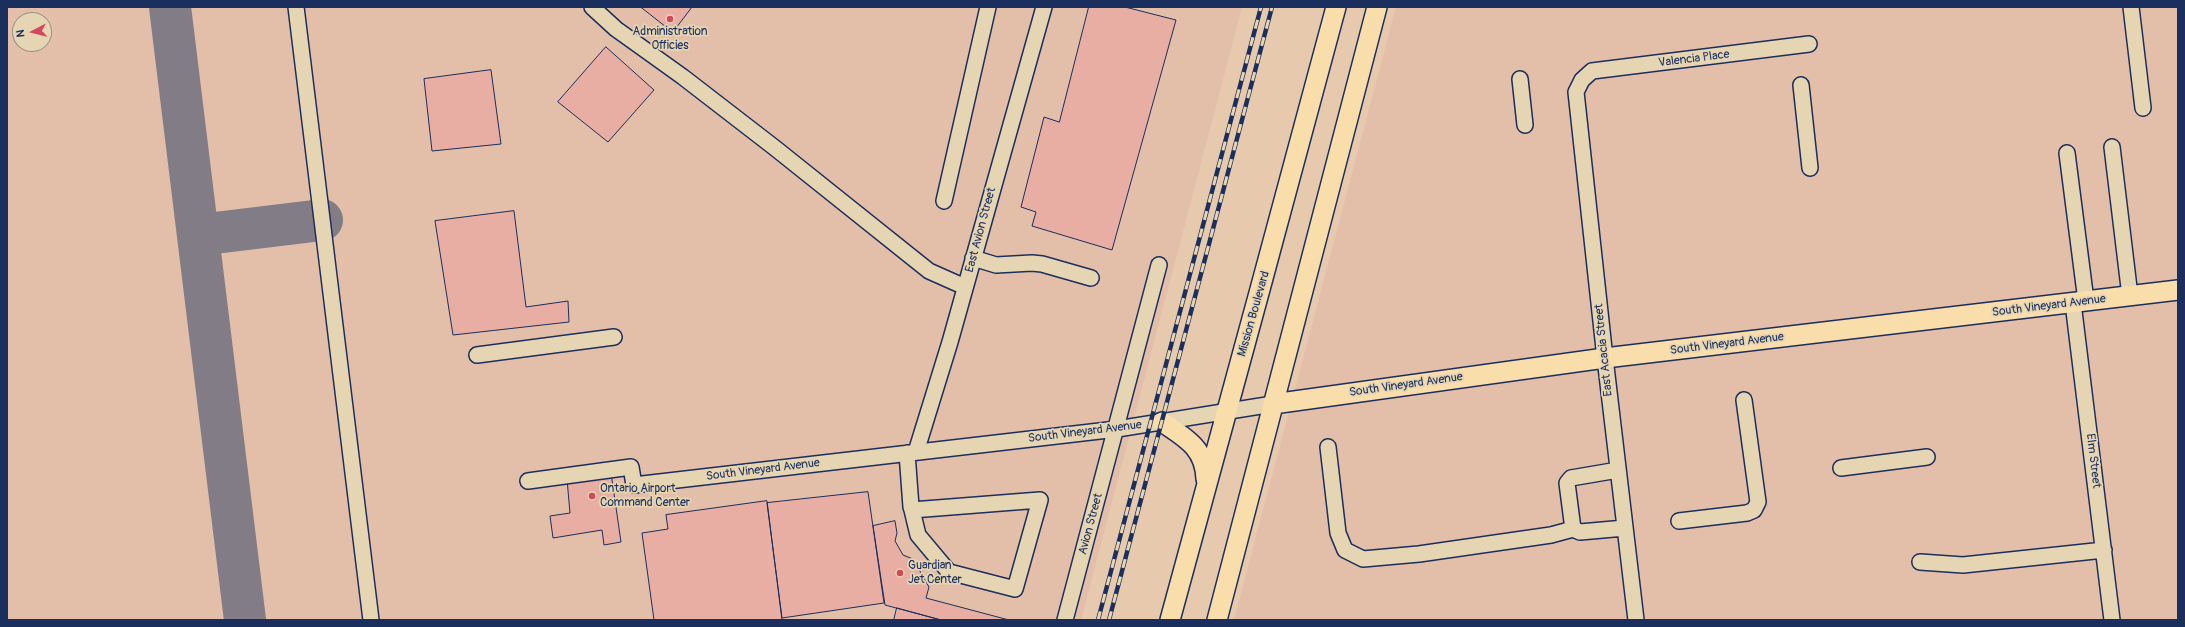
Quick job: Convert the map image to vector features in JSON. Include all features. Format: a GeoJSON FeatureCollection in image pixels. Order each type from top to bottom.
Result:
{"type":"FeatureCollection","features":[{"type":"Feature","properties":{"kind":"main road","name":"Mission Boulevard"},"geometry":{"type":"LineString","coordinates":[[1170,620],[1266,272],[1336,7]]}},
{"type":"Feature","properties":{"kind":"main road"},"geometry":{"type":"LineString","coordinates":[[1217,620],[1377,7]]}},
{"type":"Feature","properties":{"kind":"main road","name":"South Vineyard Avenue"},"geometry":{"type":"LineString","coordinates":[[1273,404],[1604,358],[2178,290]]}},
{"type":"Feature","properties":{"kind":"main road"},"geometry":{"type":"LineString","coordinates":[[1162,422],[1184,437],[1200,453],[1206,467],[1206,486]]}},
{"type":"Feature","properties":{"kind":"street"},"geometry":{"type":"LineString","coordinates":[[296,7],[371,620]]}},
{"type":"Feature","properties":{"kind":"street"},"geometry":{"type":"LineString","coordinates":[[592,7],[616,29],[683,77],[775,148],[929,271],[965,287]]}},
{"type":"Feature","properties":{"kind":"street"},"geometry":{"type":"LineString","coordinates":[[944,202],[988,7]]}},
{"type":"Feature","properties":{"kind":"street","name":"East Avion Street"},"geometry":{"type":"LineString","coordinates":[[912,452],[965,287],[1044,7]]}},
{"type":"Feature","properties":{"kind":"street"},"geometry":{"type":"LineString","coordinates":[[2131,7],[2144,108]]}},
{"type":"Feature","properties":{"kind":"street","name":"Valencia Place"},"geometry":{"type":"LineString","coordinates":[[1582,80],[1592,71],[1809,44]]}},
{"type":"Feature","properties":{"kind":"street"},"geometry":{"type":"LineString","coordinates":[[1520,79],[1525,125]]}},
{"type":"Feature","properties":{"kind":"street","name":"East Acacia Street"},"geometry":{"type":"LineString","coordinates":[[1582,80],[1576,92],[1604,358],[1636,620]]}},
{"type":"Feature","properties":{"kind":"street"},"geometry":{"type":"LineString","coordinates":[[1800,85],[1810,168]]}},
{"type":"Feature","properties":{"kind":"street"},"geometry":{"type":"LineString","coordinates":[[2112,147],[2130,296]]}},
{"type":"Feature","properties":{"kind":"street","name":"Elm Street"},"geometry":{"type":"LineString","coordinates":[[2067,153],[2080,302],[2112,620]]}},
{"type":"Feature","properties":{"kind":"street"},"geometry":{"type":"LineString","coordinates":[[973,258],[996,265],[1032,263],[1091,278]]}},
{"type":"Feature","properties":{"kind":"street","name":"Avion Street"},"geometry":{"type":"LineString","coordinates":[[1065,620],[1117,429],[1159,265]]}},
{"type":"Feature","properties":{"kind":"street"},"geometry":{"type":"LineString","coordinates":[[477,355],[614,337]]}},
{"type":"Feature","properties":{"kind":"street"},"geometry":{"type":"LineString","coordinates":[[1679,521],[1747,513],[1754,510],[1758,502],[1743,398]]}},
{"type":"Feature","properties":{"kind":"street","name":"South Vineyard Avenue"},"geometry":{"type":"LineString","coordinates":[[528,481],[631,467],[634,485],[1117,429],[1226,413],[1273,404]]}},
{"type":"Feature","properties":{"kind":"street"},"geometry":{"type":"LineString","coordinates":[[1328,447],[1338,533],[1345,550],[1363,559],[1419,554],[1551,535],[1574,529],[1580,532],[1625,528]]}},
{"type":"Feature","properties":{"kind":"street"},"geometry":{"type":"LineString","coordinates":[[912,452],[912,510],[918,535],[949,572],[1015,589],[1040,500],[912,510]]}},
{"type":"Feature","properties":{"kind":"street"},"geometry":{"type":"LineString","coordinates":[[1841,468],[1927,457]]}},
{"type":"Feature","properties":{"kind":"street"},"geometry":{"type":"LineString","coordinates":[[1574,529],[1567,482],[1571,478],[1618,470]]}},
{"type":"Feature","properties":{"kind":"street"},"geometry":{"type":"LineString","coordinates":[[1920,562],[1963,565],[2104,550]]}},
{"type":"Feature","properties":{"kind":"shaded area"},"geometry":{"type":"Polygon","coordinates":[[[7,7],[1242,7],[1081,620],[7,620],[7,7]]]}},
{"type":"Feature","properties":{"kind":"shaded area"},"geometry":{"type":"Polygon","coordinates":[[[1396,7],[2178,7],[2178,620],[1234,620],[1396,7]]]}},
{"type":"Feature","properties":{"kind":"building","name":"Administration Officies"},"geometry":{"type":"Polygon","coordinates":[[[641,7],[692,7],[673,32],[641,7]]]}},
{"type":"Feature","properties":{"kind":"building"},"geometry":{"type":"Polygon","coordinates":[[[1089,7],[1125,7],[1176,20],[1112,250],[1032,226],[1036,212],[1021,207],[1044,117],[1059,122],[1089,7]]]}},
{"type":"Feature","properties":{"kind":"building"},"geometry":{"type":"Polygon","coordinates":[[[606,47],[654,90],[608,142],[558,102],[606,47]]]}},
{"type":"Feature","properties":{"kind":"building"},"geometry":{"type":"Polygon","coordinates":[[[491,70],[501,144],[432,151],[424,79],[491,70]]]}},
{"type":"Feature","properties":{"kind":"building"},"geometry":{"type":"Polygon","coordinates":[[[514,211],[526,307],[568,301],[569,322],[453,335],[435,221],[514,211]]]}},
{"type":"Feature","properties":{"kind":"building","name":"Ontario Airport Command Center"},"geometry":{"type":"Polygon","coordinates":[[[611,473],[621,542],[604,545],[602,530],[553,538],[550,516],[570,513],[567,479],[611,473]]]}},
{"type":"Feature","properties":{"kind":"building"},"geometry":{"type":"Polygon","coordinates":[[[868,492],[884,603],[782,618],[767,503],[868,492]]]}},
{"type":"Feature","properties":{"kind":"building"},"geometry":{"type":"Polygon","coordinates":[[[767,501],[782,620],[654,620],[642,533],[668,529],[666,515],[767,501]]]}},
{"type":"Feature","properties":{"kind":"building","name":"Guardian Jet Center"},"geometry":{"type":"Polygon","coordinates":[[[895,521],[897,533],[895,541],[903,555],[913,559],[929,587],[926,598],[1009,620],[941,620],[885,605],[873,526],[895,521]]]}},
{"type":"Feature","properties":{"kind":"building"},"geometry":{"type":"Polygon","coordinates":[[[897,608],[941,620],[894,620],[897,608]]]}},
{"type":"Feature","properties":{"kind":"taxiway"},"geometry":{"type":"LineString","coordinates":[[170,7],[245,620]]}},
{"type":"Feature","properties":{"kind":"taxiway"},"geometry":{"type":"LineString","coordinates":[[198,235],[322,220]]}},
{"type":"Feature","properties":{"kind":"railway"},"geometry":{"type":"LineString","coordinates":[[1098,620],[1261,7]]}},
{"type":"Feature","properties":{"kind":"railway"},"geometry":{"type":"LineString","coordinates":[[1109,620],[1272,7]]}},
{"type":"Feature","properties":{"kind":"place","name":"Administration Officies"},"geometry":{"type":"Point","coordinates":[670,19]}},
{"type":"Feature","properties":{"kind":"place","name":"Ontario Airport Command Center"},"geometry":{"type":"Point","coordinates":[592,496]}},
{"type":"Feature","properties":{"kind":"place","name":"Guardian Jet Center"},"geometry":{"type":"Point","coordinates":[900,573]}}]}
